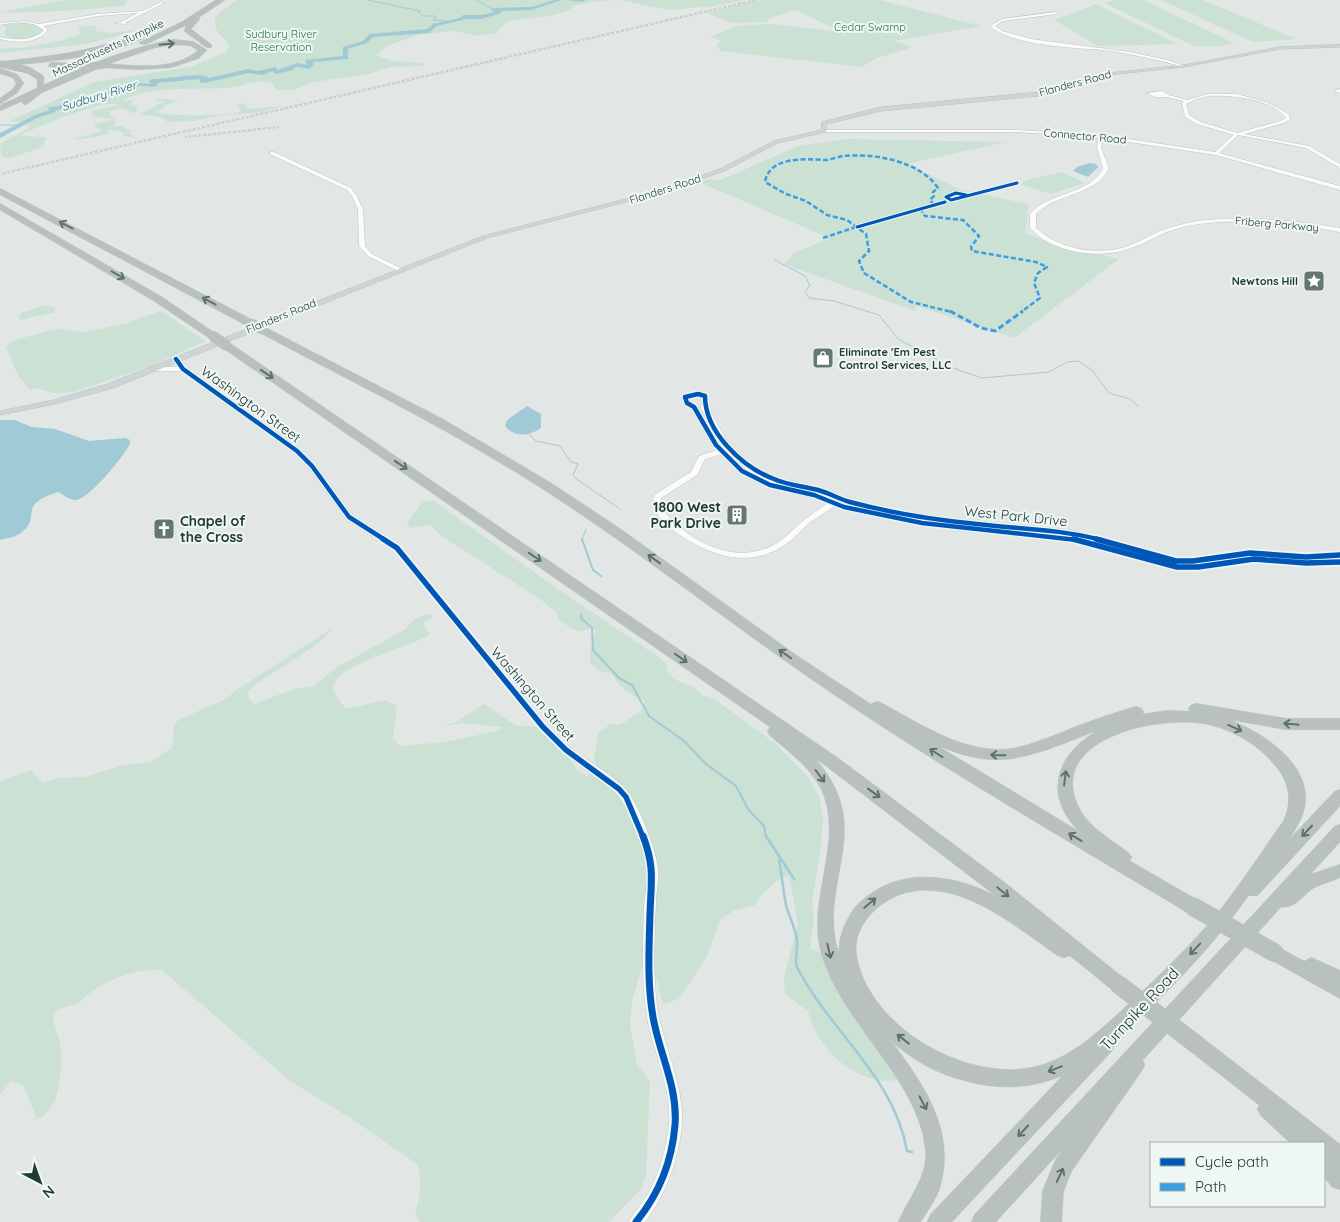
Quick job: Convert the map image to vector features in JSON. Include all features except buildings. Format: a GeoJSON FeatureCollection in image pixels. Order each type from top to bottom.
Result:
{"type":"FeatureCollection","features":[{"type":"Feature","properties":{"kind":"highway"},"geometry":{"type":"LineString","coordinates":[[185,14],[216,1]]}},
{"type":"Feature","properties":{"kind":"highway"},"geometry":{"type":"LineString","coordinates":[[101,67],[160,67],[200,57],[207,51],[208,45],[189,32],[187,28],[216,1]]}},
{"type":"Feature","properties":{"kind":"highway","name":"Massachusetts Turnpike"},"geometry":{"type":"LineString","coordinates":[[0,108],[165,33],[216,1]]}},
{"type":"Feature","properties":{"kind":"highway","name":"Massachusetts Turnpike"},"geometry":{"type":"LineString","coordinates":[[0,102],[156,33],[216,1]]}},
{"type":"Feature","properties":{"kind":"highway"},"geometry":{"type":"LineString","coordinates":[[0,65],[88,53],[120,45],[165,24]]}},
{"type":"Feature","properties":{"kind":"highway"},"geometry":{"type":"LineString","coordinates":[[0,59],[82,53],[116,45],[142,35]]}},
{"type":"Feature","properties":{"kind":"highway"},"geometry":{"type":"LineString","coordinates":[[0,65],[77,66],[101,67],[139,68],[168,65],[195,57],[202,50],[196,45],[183,43],[142,48],[56,83]]}},
{"type":"Feature","properties":{"kind":"highway"},"geometry":{"type":"LineString","coordinates":[[0,65],[28,70],[41,78],[43,83],[40,90],[25,102],[0,114]]}},
{"type":"Feature","properties":{"kind":"highway"},"geometry":{"type":"LineString","coordinates":[[0,71],[15,76],[20,83],[16,91],[0,102]]}},
{"type":"Feature","properties":{"kind":"highway"},"geometry":{"type":"LineString","coordinates":[[0,191],[468,438],[540,481],[622,536],[804,667],[950,762],[1192,906],[1340,991]]}},
{"type":"Feature","properties":{"kind":"highway"},"geometry":{"type":"LineString","coordinates":[[0,206],[129,282],[213,336],[705,674],[908,819],[1320,1142]]}},
{"type":"Feature","properties":{"kind":"highway"},"geometry":{"type":"LineString","coordinates":[[804,667],[946,744],[986,754],[1024,752],[1117,717],[1158,709],[1202,710],[1297,725],[1340,724]]}},
{"type":"Feature","properties":{"kind":"highway"},"geometry":{"type":"LineString","coordinates":[[705,674],[801,754],[820,774],[832,794],[836,809],[836,832],[825,916],[831,958],[850,999],[922,1100],[935,1135],[936,1148],[933,1176],[922,1204],[909,1222]]}},
{"type":"Feature","properties":{"kind":"highway"},"geometry":{"type":"LineString","coordinates":[[1192,906],[1093,835],[1078,819],[1068,803],[1064,778],[1070,763],[1086,744],[1109,729],[1156,717],[1178,716],[1210,720],[1240,731],[1260,742],[1277,757],[1289,772],[1298,796],[1293,819],[1215,928]]}},
{"type":"Feature","properties":{"kind":"highway","name":"Turnpike Road"},"geometry":{"type":"LineString","coordinates":[[938,1222],[1340,796]]}},
{"type":"Feature","properties":{"kind":"highway","name":"Turnpike Road"},"geometry":{"type":"LineString","coordinates":[[982,1222],[1340,831]]}},
{"type":"Feature","properties":{"kind":"highway"},"geometry":{"type":"LineString","coordinates":[[1238,942],[1299,890],[1319,878],[1340,871]]}},
{"type":"Feature","properties":{"kind":"highway"},"geometry":{"type":"LineString","coordinates":[[1118,984],[988,901],[964,890],[941,884],[907,886],[880,896],[860,912],[848,938],[848,957],[855,982],[869,1005],[886,1025],[906,1042],[930,1057],[958,1069],[986,1076],[1030,1077],[1056,1070],[1091,1048],[1149,998]]}},
{"type":"Feature","properties":{"kind":"highway"},"geometry":{"type":"LineString","coordinates":[[1275,953],[1304,962],[1340,979]]}},
{"type":"Feature","properties":{"kind":"highway"},"geometry":{"type":"LineString","coordinates":[[1051,1222],[1053,1192],[1064,1165],[1174,1013]]}},
{"type":"Feature","properties":{"kind":"highway"},"geometry":{"type":"LineString","coordinates":[[1197,1045],[1303,1142]]}},
{"type":"Feature","properties":{"kind":"highway"},"geometry":{"type":"LineString","coordinates":[[1325,1146],[1340,1157]]}},
{"type":"Feature","properties":{"kind":"highway"},"geometry":{"type":"LineString","coordinates":[[1325,1163],[1340,1180]]}},
{"type":"Feature","properties":{"kind":"main road","name":"Flanders Road"},"geometry":{"type":"LineString","coordinates":[[0,413],[78,396],[152,370],[400,270],[500,232],[666,190],[722,170],[776,142],[824,131],[823,124],[826,122],[872,111],[1026,96],[1108,74],[1183,66],[1280,48],[1340,46]]}},
{"type":"Feature","properties":{"kind":"street"},"geometry":{"type":"LineString","coordinates":[[124,22],[162,3]]}},
{"type":"Feature","properties":{"kind":"street"},"geometry":{"type":"LineString","coordinates":[[0,26],[20,22],[40,25],[98,15],[142,12]]}},
{"type":"Feature","properties":{"kind":"street"},"geometry":{"type":"LineString","coordinates":[[1056,13],[1002,20],[992,26],[1007,34],[1036,40],[1130,53],[1183,66]]}},
{"type":"Feature","properties":{"kind":"street"},"geometry":{"type":"LineString","coordinates":[[0,38],[20,40],[37,37],[45,34],[46,30],[40,25]]}},
{"type":"Feature","properties":{"kind":"street"},"geometry":{"type":"LineString","coordinates":[[1167,96],[1187,101],[1216,95],[1240,95],[1260,100],[1287,116],[1288,118],[1282,122],[1237,134],[1216,154]]}},
{"type":"Feature","properties":{"kind":"street"},"geometry":{"type":"LineString","coordinates":[[1187,101],[1183,106],[1190,118],[1237,134],[1307,147],[1340,166]]}},
{"type":"Feature","properties":{"kind":"street","name":"Connector Road"},"geometry":{"type":"LineString","coordinates":[[824,131],[1014,131],[1101,136],[1216,154],[1340,188]]}},
{"type":"Feature","properties":{"kind":"street","name":"Friberg Parkway"},"geometry":{"type":"LineString","coordinates":[[1101,136],[1098,148],[1106,168],[1103,176],[1094,183],[1046,203],[1032,214],[1033,228],[1046,239],[1079,249],[1107,251],[1123,249],[1184,225],[1214,221],[1264,220],[1340,230]]}},
{"type":"Feature","properties":{"kind":"street"},"geometry":{"type":"LineString","coordinates":[[272,153],[348,189],[355,198],[363,221],[362,244],[365,249],[380,261],[400,270]]}},
{"type":"Feature","properties":{"kind":"street","name":"Washington Street"},"geometry":{"type":"LineString","coordinates":[[176,359],[183,369],[305,458],[349,517],[397,548],[554,739],[619,789],[626,797],[652,867],[651,996],[657,1034],[671,1080],[675,1124],[668,1163],[660,1186],[646,1211],[636,1222]]}},
{"type":"Feature","properties":{"kind":"street","name":"Washington Street"},"geometry":{"type":"LineString","coordinates":[[152,370],[165,368],[183,369]]}},
{"type":"Feature","properties":{"kind":"street","name":"West Park Drive"},"geometry":{"type":"LineString","coordinates":[[1340,555],[1306,557],[1250,553],[1193,561],[1176,561],[1070,532],[985,524],[893,512],[848,502],[818,490],[775,480],[750,468],[726,450],[710,437],[694,407],[687,403],[685,397],[698,394],[705,396],[705,409],[726,450],[742,471],[778,488],[814,495],[834,503],[922,523],[1069,538],[1177,568],[1254,559],[1308,563],[1340,562]]}},
{"type":"Feature","properties":{"kind":"street"},"geometry":{"type":"LineString","coordinates":[[726,450],[702,458],[694,473],[657,497],[656,507],[666,520],[683,534],[713,551],[744,557],[772,549],[834,503]]}},
{"type":"Feature","properties":{"kind":"green space"},"geometry":{"type":"Polygon","coordinates":[[[64,0],[128,0],[124,6],[47,12],[0,12],[64,0]]]}},
{"type":"Feature","properties":{"kind":"green space","name":"Sudbury River Reservation"},"geometry":{"type":"Polygon","coordinates":[[[237,0],[620,0],[575,5],[569,10],[551,16],[507,21],[498,33],[479,36],[453,31],[417,35],[390,45],[375,55],[393,61],[425,64],[422,66],[389,67],[369,74],[314,82],[293,90],[276,90],[273,84],[256,82],[227,88],[174,89],[135,95],[123,100],[134,100],[131,104],[136,106],[137,112],[131,113],[123,108],[110,111],[111,116],[117,121],[113,127],[123,125],[126,129],[131,130],[130,134],[135,138],[124,136],[123,132],[107,130],[109,134],[74,139],[102,131],[95,127],[95,124],[114,119],[92,116],[92,111],[119,105],[101,105],[23,133],[23,136],[46,137],[43,147],[10,158],[2,157],[0,144],[29,128],[27,124],[10,121],[94,82],[190,67],[226,52],[229,45],[217,31],[214,20],[219,13],[237,0]]]}},
{"type":"Feature","properties":{"kind":"green space"},"geometry":{"type":"Polygon","coordinates":[[[620,0],[743,0],[716,6],[668,10],[620,0]]]}},
{"type":"Feature","properties":{"kind":"green space","name":"Cedar Swamp"},"geometry":{"type":"Polygon","coordinates":[[[761,0],[879,0],[981,26],[893,41],[913,47],[877,58],[862,67],[720,51],[717,44],[722,41],[710,37],[736,26],[770,24],[842,32],[796,10],[770,18],[767,22],[732,23],[707,13],[761,0]]]}},
{"type":"Feature","properties":{"kind":"green space"},"geometry":{"type":"Polygon","coordinates":[[[1114,0],[1143,0],[1234,43],[1221,46],[1194,46],[1104,3],[1114,0]]]}},
{"type":"Feature","properties":{"kind":"green space"},"geometry":{"type":"Polygon","coordinates":[[[1161,0],[1203,0],[1296,39],[1253,42],[1161,0]]]}},
{"type":"Feature","properties":{"kind":"green space"},"geometry":{"type":"Polygon","coordinates":[[[1096,4],[1178,44],[1098,46],[1054,20],[1096,4]]]}},
{"type":"Feature","properties":{"kind":"green space"},"geometry":{"type":"Polygon","coordinates":[[[22,22],[38,26],[44,32],[29,38],[18,39],[4,35],[6,27],[3,24],[22,22]]]}},
{"type":"Feature","properties":{"kind":"green space"},"geometry":{"type":"Polygon","coordinates":[[[95,25],[96,31],[111,33],[138,30],[87,44],[0,53],[0,49],[50,43],[80,34],[78,27],[95,25]]]}},
{"type":"Feature","properties":{"kind":"green space"},"geometry":{"type":"Polygon","coordinates":[[[158,98],[180,101],[168,104],[157,112],[172,115],[234,113],[240,112],[241,109],[236,105],[249,103],[245,105],[247,109],[283,106],[261,112],[217,116],[194,121],[167,122],[164,118],[140,114],[164,102],[156,100],[158,98]]]}},
{"type":"Feature","properties":{"kind":"green space"},"geometry":{"type":"Polygon","coordinates":[[[847,139],[1006,142],[907,164],[961,190],[1029,204],[1025,233],[1051,243],[1119,259],[1014,338],[917,306],[915,311],[784,264],[794,253],[829,238],[699,182],[711,179],[718,181],[798,146],[847,139]]]}},
{"type":"Feature","properties":{"kind":"green space"},"geometry":{"type":"Polygon","coordinates":[[[1062,172],[1085,183],[1051,194],[1022,185],[1022,182],[1027,180],[1062,172]]]}},
{"type":"Feature","properties":{"kind":"green space"},"geometry":{"type":"Polygon","coordinates":[[[45,305],[55,308],[55,312],[21,320],[19,318],[21,313],[45,305]]]}},
{"type":"Feature","properties":{"kind":"green space"},"geometry":{"type":"Polygon","coordinates":[[[161,311],[205,341],[148,367],[73,392],[53,393],[36,388],[30,390],[18,376],[6,347],[15,340],[48,331],[58,329],[83,332],[130,323],[131,321],[161,311]]]}},
{"type":"Feature","properties":{"kind":"green space"},"geometry":{"type":"Polygon","coordinates":[[[434,501],[565,594],[660,658],[667,665],[668,673],[676,680],[694,687],[702,695],[713,698],[776,744],[808,777],[819,796],[823,818],[821,845],[812,902],[814,920],[810,949],[820,952],[848,1007],[863,1024],[897,1080],[882,1081],[867,1077],[853,1071],[840,1062],[820,1038],[808,1011],[785,994],[784,978],[798,923],[789,876],[779,879],[764,892],[755,905],[733,911],[720,920],[708,954],[678,999],[666,1004],[662,1001],[657,981],[642,967],[632,1001],[630,1025],[637,1064],[650,1081],[646,1174],[642,1188],[609,1222],[420,1222],[415,1212],[420,1189],[418,1165],[355,1121],[290,1081],[162,970],[134,972],[124,975],[98,988],[78,1003],[62,1008],[53,1014],[61,1046],[61,1070],[55,1100],[45,1115],[37,1119],[23,1085],[11,1081],[0,1095],[0,781],[31,770],[43,783],[57,778],[85,777],[120,766],[151,762],[172,748],[174,726],[178,720],[226,699],[235,691],[333,628],[324,638],[303,654],[257,683],[247,692],[250,700],[255,704],[294,689],[314,686],[337,667],[406,629],[414,620],[432,614],[433,617],[424,622],[425,629],[431,633],[424,638],[374,657],[348,670],[334,685],[339,701],[346,709],[386,700],[397,706],[393,738],[400,746],[445,742],[498,731],[502,727],[462,723],[444,726],[458,721],[484,704],[515,725],[536,727],[568,757],[578,771],[587,776],[597,767],[594,759],[598,733],[611,724],[620,725],[642,710],[645,700],[625,690],[612,673],[602,672],[590,663],[590,647],[596,630],[590,628],[583,631],[573,630],[560,620],[555,611],[540,599],[440,535],[431,525],[410,528],[407,523],[423,502],[434,501]]]}},
{"type":"Feature","properties":{"kind":"water"},"geometry":{"type":"Polygon","coordinates":[[[1090,163],[1096,164],[1098,167],[1088,177],[1073,171],[1077,167],[1090,163]]]}},
{"type":"Feature","properties":{"kind":"water"},"geometry":{"type":"Polygon","coordinates":[[[527,406],[541,414],[541,428],[527,434],[517,434],[509,430],[505,426],[507,420],[527,406]]]}},
{"type":"Feature","properties":{"kind":"water"},"geometry":{"type":"Polygon","coordinates":[[[0,420],[14,420],[32,427],[55,429],[89,441],[125,438],[130,440],[130,444],[114,467],[89,493],[76,500],[58,492],[45,497],[33,506],[28,527],[20,534],[0,540],[0,420]]]}},
{"type":"Feature","properties":{"kind":"waterway"},"geometry":{"type":"LineString","coordinates":[[368,0],[420,11],[418,12],[423,16],[435,16],[436,18],[433,20],[447,21]]}},
{"type":"Feature","properties":{"kind":"waterway"},"geometry":{"type":"LineString","coordinates":[[476,0],[494,10]]}},
{"type":"Feature","properties":{"kind":"waterway","name":"Sudbury River"},"geometry":{"type":"LineString","coordinates":[[0,136],[35,117],[53,111],[50,108],[64,108],[63,104],[77,104],[118,89],[135,87],[138,84],[148,86],[155,85],[152,81],[159,82],[200,77],[206,78],[202,81],[205,81],[248,71],[263,73],[261,71],[275,69],[275,72],[291,70],[287,68],[298,65],[309,67],[311,64],[307,61],[346,58],[345,48],[365,42],[371,35],[429,31],[435,25],[463,19],[463,17],[482,17],[499,12],[494,10],[501,9],[531,9],[559,0]]}},
{"type":"Feature","properties":{"kind":"waterway","name":"Sudbury River"},"geometry":{"type":"LineString","coordinates":[[569,0],[583,0]]}},
{"type":"Feature","properties":{"kind":"waterway"},"geometry":{"type":"LineString","coordinates":[[0,125],[18,125]]}},
{"type":"Feature","properties":{"kind":"waterway"},"geometry":{"type":"LineString","coordinates":[[775,260],[805,276],[810,285],[805,292],[809,298],[834,301],[879,315],[898,339],[953,368],[982,378],[1049,372],[1067,362],[1078,361],[1092,370],[1109,393],[1130,399],[1138,406]]}},
{"type":"Feature","properties":{"kind":"waterway"},"geometry":{"type":"LineString","coordinates":[[529,434],[536,441],[560,446],[571,462],[578,464],[573,475],[575,478],[620,509]]}},
{"type":"Feature","properties":{"kind":"waterway"},"geometry":{"type":"LineString","coordinates":[[582,540],[586,529]]}},
{"type":"Feature","properties":{"kind":"waterway"},"geometry":{"type":"LineString","coordinates":[[582,540],[593,570],[601,576]]}},
{"type":"Feature","properties":{"kind":"waterway"},"geometry":{"type":"LineString","coordinates":[[581,614],[581,618],[592,628],[593,650],[619,678],[632,685],[649,716],[684,741],[706,764],[736,786],[748,809],[764,826],[766,837]]}},
{"type":"Feature","properties":{"kind":"waterway"},"geometry":{"type":"LineString","coordinates":[[766,836],[794,879]]}},
{"type":"Feature","properties":{"kind":"waterway"},"geometry":{"type":"LineString","coordinates":[[779,860],[786,905],[796,936],[797,967],[826,1013],[875,1077],[889,1100],[900,1124],[907,1151],[912,1152]]}},
{"type":"Feature","properties":{"kind":"railway"},"geometry":{"type":"LineString","coordinates":[[0,174],[756,0]]}},
{"type":"Feature","properties":{"kind":"railway"},"geometry":{"type":"LineString","coordinates":[[186,137],[278,127]]}},
{"type":"Feature","properties":{"kind":"marked path"},"geometry":{"type":"LineString","coordinates":[[924,208],[922,212],[925,216],[963,220],[979,236],[971,247],[972,251],[1036,262],[1047,267],[1038,273],[1034,283],[1040,298],[995,331],[981,328],[947,309],[911,302],[864,273],[859,261],[869,251],[866,234],[847,220],[827,215],[806,201],[786,194],[765,182],[766,175],[776,166],[789,160],[815,158],[825,160],[842,156],[869,155],[887,157],[932,179],[938,188],[933,192],[934,196],[930,200],[934,205]]}},
{"type":"Feature","properties":{"kind":"marked path"},"geometry":{"type":"LineString","coordinates":[[823,238],[859,226]]}},
{"type":"Feature","properties":{"kind":"cycle path"},"geometry":{"type":"LineString","coordinates":[[966,195],[956,193],[946,197],[951,200],[1010,183],[1017,183]]}},
{"type":"Feature","properties":{"kind":"cycle path"},"geometry":{"type":"LineString","coordinates":[[857,227],[945,202]]}},
{"type":"Feature","properties":{"kind":"cycle path"},"geometry":{"type":"LineString","coordinates":[[176,359],[183,369],[297,451],[312,466],[349,517],[397,548],[543,727],[566,750],[619,789],[626,797],[644,839],[652,865],[653,879],[650,903],[649,946],[651,1004],[656,1031],[674,1097],[675,1111],[671,1152],[663,1177],[652,1201],[636,1222]]}},
{"type":"Feature","properties":{"kind":"cycle path"},"geometry":{"type":"LineString","coordinates":[[1340,555],[1306,557],[1250,553],[1193,561],[1176,561],[1071,532],[976,524],[893,512],[848,502],[818,490],[775,480],[750,468],[724,442],[705,409],[705,396],[698,394],[685,397],[687,403],[694,407],[716,445],[742,471],[770,485],[814,495],[844,507],[922,523],[1069,538],[1177,567],[1198,567],[1254,559],[1306,563],[1340,562]]}},
{"type":"Feature","properties":{"kind":"place","name":"Newtons Hill"},"geometry":{"type":"Point","coordinates":[1314,281]}},
{"type":"Feature","properties":{"kind":"place","name":"Eliminate 'Em Pest Control Services, LLC"},"geometry":{"type":"Point","coordinates":[823,358]}},
{"type":"Feature","properties":{"kind":"place","name":"1800 West Park Drive"},"geometry":{"type":"Point","coordinates":[737,515]}},
{"type":"Feature","properties":{"kind":"place","name":"Chapel of the Cross"},"geometry":{"type":"Point","coordinates":[164,529]}}]}
